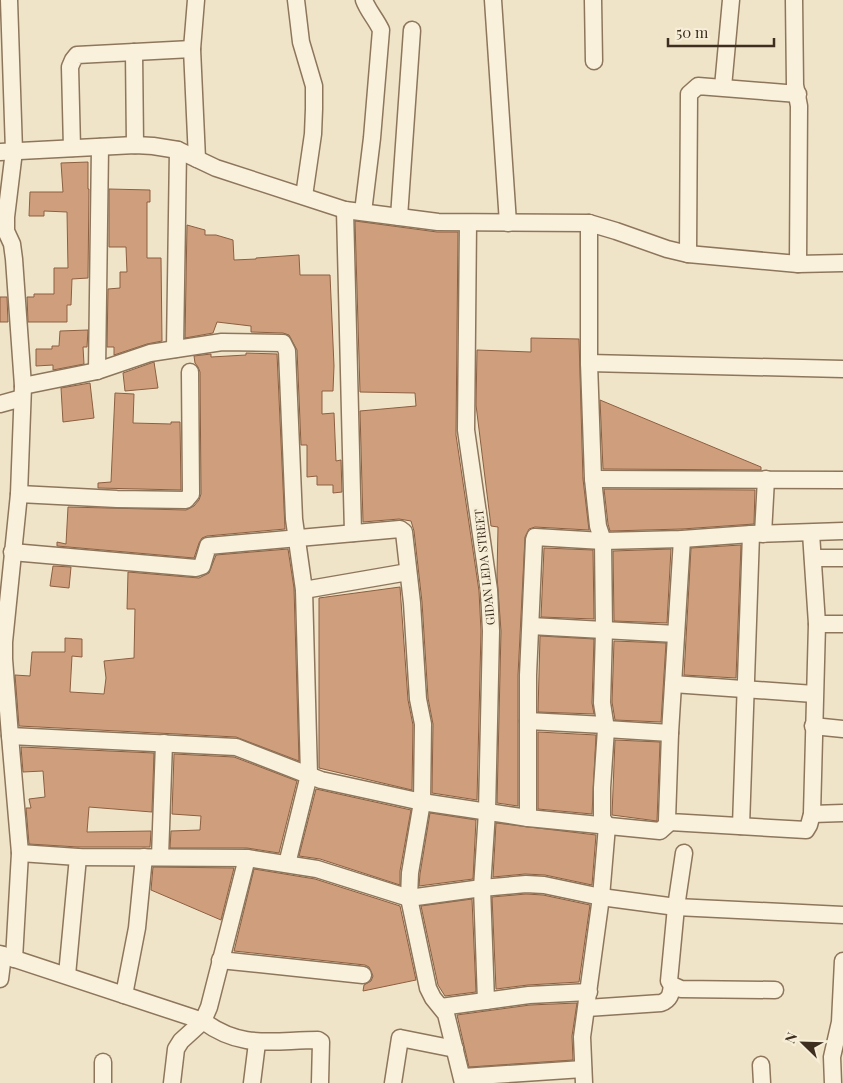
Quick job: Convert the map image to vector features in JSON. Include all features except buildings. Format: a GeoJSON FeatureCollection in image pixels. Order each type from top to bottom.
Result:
{"type":"FeatureCollection","features":[{"type":"Feature","properties":{"kind":"street"},"geometry":{"type":"LineString","coordinates":[[0,979],[20,853],[2,659],[19,494],[22,392],[14,259],[12,244],[6,231],[9,0]]}},
{"type":"Feature","properties":{"kind":"street"},"geometry":{"type":"LineString","coordinates":[[196,0],[192,49],[197,159]]}},
{"type":"Feature","properties":{"kind":"street"},"geometry":{"type":"LineString","coordinates":[[296,0],[302,42],[314,86],[313,134],[304,196]]}},
{"type":"Feature","properties":{"kind":"street"},"geometry":{"type":"LineString","coordinates":[[363,212],[372,138],[381,30],[364,0]]}},
{"type":"Feature","properties":{"kind":"street"},"geometry":{"type":"LineString","coordinates":[[493,0],[508,223]]}},
{"type":"Feature","properties":{"kind":"street"},"geometry":{"type":"LineString","coordinates":[[593,0],[594,61]]}},
{"type":"Feature","properties":{"kind":"street"},"geometry":{"type":"LineString","coordinates":[[723,87],[731,0]]}},
{"type":"Feature","properties":{"kind":"street"},"geometry":{"type":"LineString","coordinates":[[794,0],[795,85],[799,106],[798,264]]}},
{"type":"Feature","properties":{"kind":"street"},"geometry":{"type":"LineString","coordinates":[[399,217],[412,30]]}},
{"type":"Feature","properties":{"kind":"street"},"geometry":{"type":"LineString","coordinates":[[72,148],[70,67],[77,55],[192,49]]}},
{"type":"Feature","properties":{"kind":"street"},"geometry":{"type":"LineString","coordinates":[[134,52],[135,145]]}},
{"type":"Feature","properties":{"kind":"street"},"geometry":{"type":"LineString","coordinates":[[688,254],[689,94],[698,86],[798,94]]}},
{"type":"Feature","properties":{"kind":"street"},"geometry":{"type":"LineString","coordinates":[[7,152],[100,146],[153,146],[178,150],[216,168],[345,210],[438,222],[589,223],[666,249],[688,254],[798,264],[843,264]]}},
{"type":"Feature","properties":{"kind":"street"},"geometry":{"type":"LineString","coordinates":[[97,371],[100,146]]}},
{"type":"Feature","properties":{"kind":"street"},"geometry":{"type":"LineString","coordinates":[[175,349],[178,150]]}},
{"type":"Feature","properties":{"kind":"street"},"geometry":{"type":"LineString","coordinates":[[345,210],[353,533]]}},
{"type":"Feature","properties":{"kind":"street","name":"GIDAN LEDA STREET"},"geometry":{"type":"LineString","coordinates":[[468,223],[466,430],[487,572],[491,631],[487,812],[482,888],[486,1001]]}},
{"type":"Feature","properties":{"kind":"street"},"geometry":{"type":"LineString","coordinates":[[12,552],[196,568],[202,566],[208,546],[403,530],[413,612],[418,699],[423,724],[422,802],[410,873],[409,898],[428,988],[433,998],[446,1014],[463,1080],[584,1076],[582,1038],[601,897],[607,826],[602,818],[606,727],[602,703],[604,630],[603,541],[597,519],[593,478],[589,363],[589,223]]}},
{"type":"Feature","properties":{"kind":"street"},"geometry":{"type":"LineString","coordinates":[[0,404],[22,392],[97,371],[150,353],[222,342],[283,342],[287,351],[294,519],[304,590],[309,775],[287,864]]}},
{"type":"Feature","properties":{"kind":"street"},"geometry":{"type":"LineString","coordinates":[[589,363],[843,369]]}},
{"type":"Feature","properties":{"kind":"street"},"geometry":{"type":"LineString","coordinates":[[19,494],[186,500],[191,494],[190,372]]}},
{"type":"Feature","properties":{"kind":"street"},"geometry":{"type":"LineString","coordinates":[[593,478],[843,480]]}},
{"type":"Feature","properties":{"kind":"street"},"geometry":{"type":"LineString","coordinates":[[741,826],[746,690],[757,534],[766,479]]}},
{"type":"Feature","properties":{"kind":"street"},"geometry":{"type":"LineString","coordinates":[[528,818],[528,675],[535,537],[603,541],[843,531]]}},
{"type":"Feature","properties":{"kind":"street"},"geometry":{"type":"LineString","coordinates":[[682,539],[666,818],[670,822],[806,830],[812,814],[817,624],[811,533]]}},
{"type":"Feature","properties":{"kind":"street"},"geometry":{"type":"LineString","coordinates":[[813,558],[843,558]]}},
{"type":"Feature","properties":{"kind":"street"},"geometry":{"type":"LineString","coordinates":[[304,590],[408,572]]}},
{"type":"Feature","properties":{"kind":"street"},"geometry":{"type":"LineString","coordinates":[[817,624],[843,624]]}},
{"type":"Feature","properties":{"kind":"street"},"geometry":{"type":"LineString","coordinates":[[531,626],[676,634]]}},
{"type":"Feature","properties":{"kind":"street"},"geometry":{"type":"LineString","coordinates":[[673,684],[814,694]]}},
{"type":"Feature","properties":{"kind":"street"},"geometry":{"type":"LineString","coordinates":[[528,721],[670,733]]}},
{"type":"Feature","properties":{"kind":"street"},"geometry":{"type":"LineString","coordinates":[[813,726],[843,728]]}},
{"type":"Feature","properties":{"kind":"street"},"geometry":{"type":"LineString","coordinates":[[10,736],[236,747],[333,784],[422,802],[528,818],[660,831],[670,822]]}},
{"type":"Feature","properties":{"kind":"street"},"geometry":{"type":"LineString","coordinates":[[160,857],[164,743]]}},
{"type":"Feature","properties":{"kind":"street"},"geometry":{"type":"LineString","coordinates":[[812,814],[843,813]]}},
{"type":"Feature","properties":{"kind":"street"},"geometry":{"type":"LineString","coordinates":[[20,853],[78,857],[247,858],[317,870],[409,898],[526,884],[544,885],[601,897],[676,907],[843,916]]}},
{"type":"Feature","properties":{"kind":"street"},"geometry":{"type":"LineString","coordinates":[[441,1007],[529,995],[588,1000],[661,1003],[666,1001],[670,996],[672,986],[670,976],[676,907],[684,853]]}},
{"type":"Feature","properties":{"kind":"street"},"geometry":{"type":"LineString","coordinates":[[67,975],[78,857]]}},
{"type":"Feature","properties":{"kind":"street"},"geometry":{"type":"LineString","coordinates":[[124,994],[141,904],[144,857]]}},
{"type":"Feature","properties":{"kind":"street"},"geometry":{"type":"LineString","coordinates":[[172,1083],[176,1049],[181,1041],[203,1021],[209,1007],[247,858]]}},
{"type":"Feature","properties":{"kind":"street"},"geometry":{"type":"LineString","coordinates":[[5,956],[203,1021],[216,1031],[257,1043],[316,1040],[321,1042],[320,1083]]}},
{"type":"Feature","properties":{"kind":"street"},"geometry":{"type":"LineString","coordinates":[[220,960],[362,975]]}},
{"type":"Feature","properties":{"kind":"street"},"geometry":{"type":"LineString","coordinates":[[833,1083],[832,1057],[840,1022],[843,961]]}},
{"type":"Feature","properties":{"kind":"street"},"geometry":{"type":"LineString","coordinates":[[672,986],[681,989],[775,990]]}},
{"type":"Feature","properties":{"kind":"street"},"geometry":{"type":"LineString","coordinates":[[393,1083],[400,1038],[454,1049]]}},
{"type":"Feature","properties":{"kind":"street"},"geometry":{"type":"LineString","coordinates":[[252,1083],[257,1043]]}},
{"type":"Feature","properties":{"kind":"street"},"geometry":{"type":"LineString","coordinates":[[103,1062],[103,1083]]}},
{"type":"Feature","properties":{"kind":"street"},"geometry":{"type":"LineString","coordinates":[[760,1065],[762,1083]]}}]}
